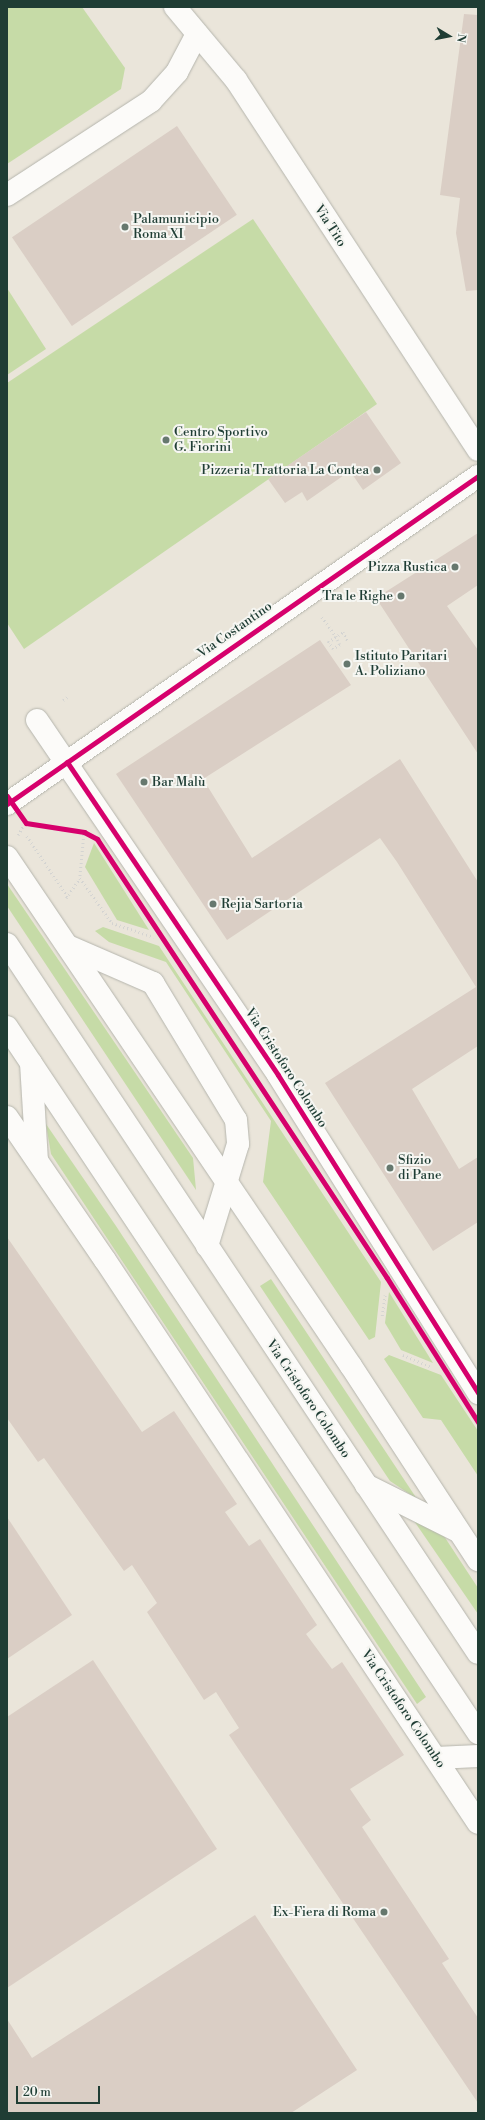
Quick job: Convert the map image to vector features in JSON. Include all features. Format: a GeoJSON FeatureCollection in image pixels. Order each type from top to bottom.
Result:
{"type":"FeatureCollection","features":[{"type":"Feature","properties":{"kind":"main road","name":"Via Tito"},"geometry":{"type":"LineString","coordinates":[[175,7],[236,80],[478,450]]}},
{"type":"Feature","properties":{"kind":"main road"},"geometry":{"type":"LineString","coordinates":[[7,195],[151,101],[177,72],[197,34]]}},
{"type":"Feature","properties":{"kind":"main road","name":"Via Costantino"},"geometry":{"type":"LineString","coordinates":[[7,804],[478,476]]}},
{"type":"Feature","properties":{"kind":"main road","name":"Via Cristoforo Colombo"},"geometry":{"type":"LineString","coordinates":[[37,720],[67,762],[278,1075],[478,1392]]}},
{"type":"Feature","properties":{"kind":"main road"},"geometry":{"type":"LineString","coordinates":[[7,857],[227,1181],[478,1560]]}},
{"type":"Feature","properties":{"kind":"main road","name":"Via Cristoforo Colombo"},"geometry":{"type":"LineString","coordinates":[[7,944],[478,1653]]}},
{"type":"Feature","properties":{"kind":"main road"},"geometry":{"type":"LineString","coordinates":[[68,946],[153,983],[236,1120],[238,1144],[207,1246]]}},
{"type":"Feature","properties":{"kind":"main road"},"geometry":{"type":"LineString","coordinates":[[7,1026],[478,1733]]}},
{"type":"Feature","properties":{"kind":"main road"},"geometry":{"type":"LineString","coordinates":[[31,1062],[37,1160]]}},
{"type":"Feature","properties":{"kind":"main road","name":"Via Cristoforo Colombo"},"geometry":{"type":"LineString","coordinates":[[7,1117],[478,1823]]}},
{"type":"Feature","properties":{"kind":"main road"},"geometry":{"type":"LineString","coordinates":[[365,1484],[458,1531]]}},
{"type":"Feature","properties":{"kind":"main road"},"geometry":{"type":"LineString","coordinates":[[436,1758],[478,1756]]}},
{"type":"Feature","properties":{"kind":"path"},"geometry":{"type":"LineString","coordinates":[[335,635],[340,644],[333,649],[328,642],[343,632],[348,642]]}},
{"type":"Feature","properties":{"kind":"path"},"geometry":{"type":"LineString","coordinates":[[63,700],[67,697]]}},
{"type":"Feature","properties":{"kind":"path"},"geometry":{"type":"LineString","coordinates":[[26,823],[33,824]]}},
{"type":"Feature","properties":{"kind":"path"},"geometry":{"type":"LineString","coordinates":[[77,831],[84,832],[90,836]]}},
{"type":"Feature","properties":{"kind":"path"},"geometry":{"type":"LineString","coordinates":[[84,832],[80,878],[112,923],[162,940]]}},
{"type":"Feature","properties":{"kind":"path"},"geometry":{"type":"LineString","coordinates":[[27,836],[68,897]]}},
{"type":"Feature","properties":{"kind":"path"},"geometry":{"type":"LineString","coordinates":[[154,928],[162,940]]}},
{"type":"Feature","properties":{"kind":"green space"},"geometry":{"type":"Polygon","coordinates":[[[7,7],[82,7],[125,68],[121,89],[7,164],[7,7]]]}},
{"type":"Feature","properties":{"kind":"green space","name":"Centro Sportivo G. Fiorini"},"geometry":{"type":"Polygon","coordinates":[[[253,219],[377,404],[24,649],[7,623],[7,383],[253,219]]]}},
{"type":"Feature","properties":{"kind":"green space"},"geometry":{"type":"Polygon","coordinates":[[[7,288],[46,349],[7,375],[7,288]]]}},
{"type":"Feature","properties":{"kind":"green space"},"geometry":{"type":"Polygon","coordinates":[[[94,843],[149,930],[117,920],[85,867],[94,843]]]}},
{"type":"Feature","properties":{"kind":"green space"},"geometry":{"type":"Polygon","coordinates":[[[7,884],[193,1158],[196,1190],[7,906],[7,884]]]}},
{"type":"Feature","properties":{"kind":"green space"},"geometry":{"type":"Polygon","coordinates":[[[103,927],[159,946],[381,1282],[375,1337],[369,1340],[263,1182],[271,1121],[166,962],[109,942],[95,931],[103,927]]]}},
{"type":"Feature","properties":{"kind":"green space"},"geometry":{"type":"Polygon","coordinates":[[[46,1124],[116,1226],[426,1697],[417,1704],[51,1154],[46,1124]]]}},
{"type":"Feature","properties":{"kind":"green space"},"geometry":{"type":"Polygon","coordinates":[[[271,1279],[417,1499],[390,1481],[260,1286],[271,1279]]]}},
{"type":"Feature","properties":{"kind":"green space"},"geometry":{"type":"Polygon","coordinates":[[[389,1292],[433,1363],[401,1350],[385,1323],[389,1292]]]}},
{"type":"Feature","properties":{"kind":"green space"},"geometry":{"type":"Polygon","coordinates":[[[389,1355],[441,1375],[478,1431],[478,1476],[441,1420],[423,1418],[384,1359],[389,1355]]]}},
{"type":"Feature","properties":{"kind":"green space"},"geometry":{"type":"Polygon","coordinates":[[[412,1518],[442,1533],[478,1588],[478,1614],[412,1518]]]}},
{"type":"Feature","properties":{"kind":"building"},"geometry":{"type":"Polygon","coordinates":[[[464,14],[478,15],[478,290],[466,291],[456,233],[460,198],[440,195],[464,14]]]}},
{"type":"Feature","properties":{"kind":"building","name":"Palamunicipio Roma XI"},"geometry":{"type":"Polygon","coordinates":[[[177,126],[237,215],[72,326],[12,237],[177,126]]]}},
{"type":"Feature","properties":{"kind":"building"},"geometry":{"type":"Polygon","coordinates":[[[366,412],[401,463],[363,490],[350,471],[307,501],[302,492],[285,503],[268,479],[366,412]]]}},
{"type":"Feature","properties":{"kind":"building"},"geometry":{"type":"Polygon","coordinates":[[[478,533],[478,585],[447,606],[478,650],[478,754],[376,598],[478,533]]]}},
{"type":"Feature","properties":{"kind":"building"},"geometry":{"type":"Polygon","coordinates":[[[320,640],[351,685],[203,779],[252,858],[400,759],[478,882],[478,1046],[412,1089],[459,1169],[478,1157],[478,1222],[433,1251],[325,1083],[476,987],[397,862],[380,838],[227,940],[116,774],[320,640]]]}},
{"type":"Feature","properties":{"kind":"building"},"geometry":{"type":"Polygon","coordinates":[[[7,1237],[142,1432],[174,1411],[237,1504],[225,1512],[249,1546],[260,1539],[317,1625],[306,1634],[332,1669],[342,1662],[404,1755],[350,1789],[371,1820],[362,1827],[449,1959],[442,1963],[478,2018],[478,2103],[229,1735],[239,1728],[216,1692],[204,1700],[147,1612],[157,1603],[132,1565],[124,1571],[44,1458],[38,1462],[7,1418],[7,1237]]]}},
{"type":"Feature","properties":{"kind":"building"},"geometry":{"type":"Polygon","coordinates":[[[7,1517],[72,1615],[7,1659],[7,1517]]]}},
{"type":"Feature","properties":{"kind":"building"},"geometry":{"type":"Polygon","coordinates":[[[93,1660],[217,1849],[7,1988],[7,1717],[93,1660]]]}},
{"type":"Feature","properties":{"kind":"building"},"geometry":{"type":"Polygon","coordinates":[[[255,1915],[357,2070],[291,2113],[7,2113],[7,2019],[32,2058],[255,1915]]]}},
{"type":"Feature","properties":{"kind":"cycle path"},"geometry":{"type":"LineString","coordinates":[[7,804],[478,476]]}},
{"type":"Feature","properties":{"kind":"cycle path"},"geometry":{"type":"LineString","coordinates":[[67,762],[278,1075],[478,1393]]}},
{"type":"Feature","properties":{"kind":"cycle path"},"geometry":{"type":"LineString","coordinates":[[7,796],[26,823],[84,832],[97,839],[387,1278],[478,1422]]}},
{"type":"Feature","properties":{"kind":"place","name":"Palamunicipio Roma XI"},"geometry":{"type":"Point","coordinates":[125,227]}},
{"type":"Feature","properties":{"kind":"place","name":"Centro Sportivo G. Fiorini"},"geometry":{"type":"Point","coordinates":[166,440]}},
{"type":"Feature","properties":{"kind":"place","name":"Pizzeria Trattoria La Contea"},"geometry":{"type":"Point","coordinates":[377,470]}},
{"type":"Feature","properties":{"kind":"place","name":"Pizza Rustica"},"geometry":{"type":"Point","coordinates":[455,567]}},
{"type":"Feature","properties":{"kind":"place","name":"Tra le Righe"},"geometry":{"type":"Point","coordinates":[401,596]}},
{"type":"Feature","properties":{"kind":"place","name":"Istituto Paritari A. Poliziano"},"geometry":{"type":"Point","coordinates":[347,664]}},
{"type":"Feature","properties":{"kind":"place","name":"Bar Malù"},"geometry":{"type":"Point","coordinates":[144,782]}},
{"type":"Feature","properties":{"kind":"place","name":"Rejia Sartoria"},"geometry":{"type":"Point","coordinates":[213,904]}},
{"type":"Feature","properties":{"kind":"place","name":"Sfizio di Pane"},"geometry":{"type":"Point","coordinates":[390,1168]}},
{"type":"Feature","properties":{"kind":"place","name":"Ex-Fiera di Roma"},"geometry":{"type":"Point","coordinates":[384,1912]}}]}
